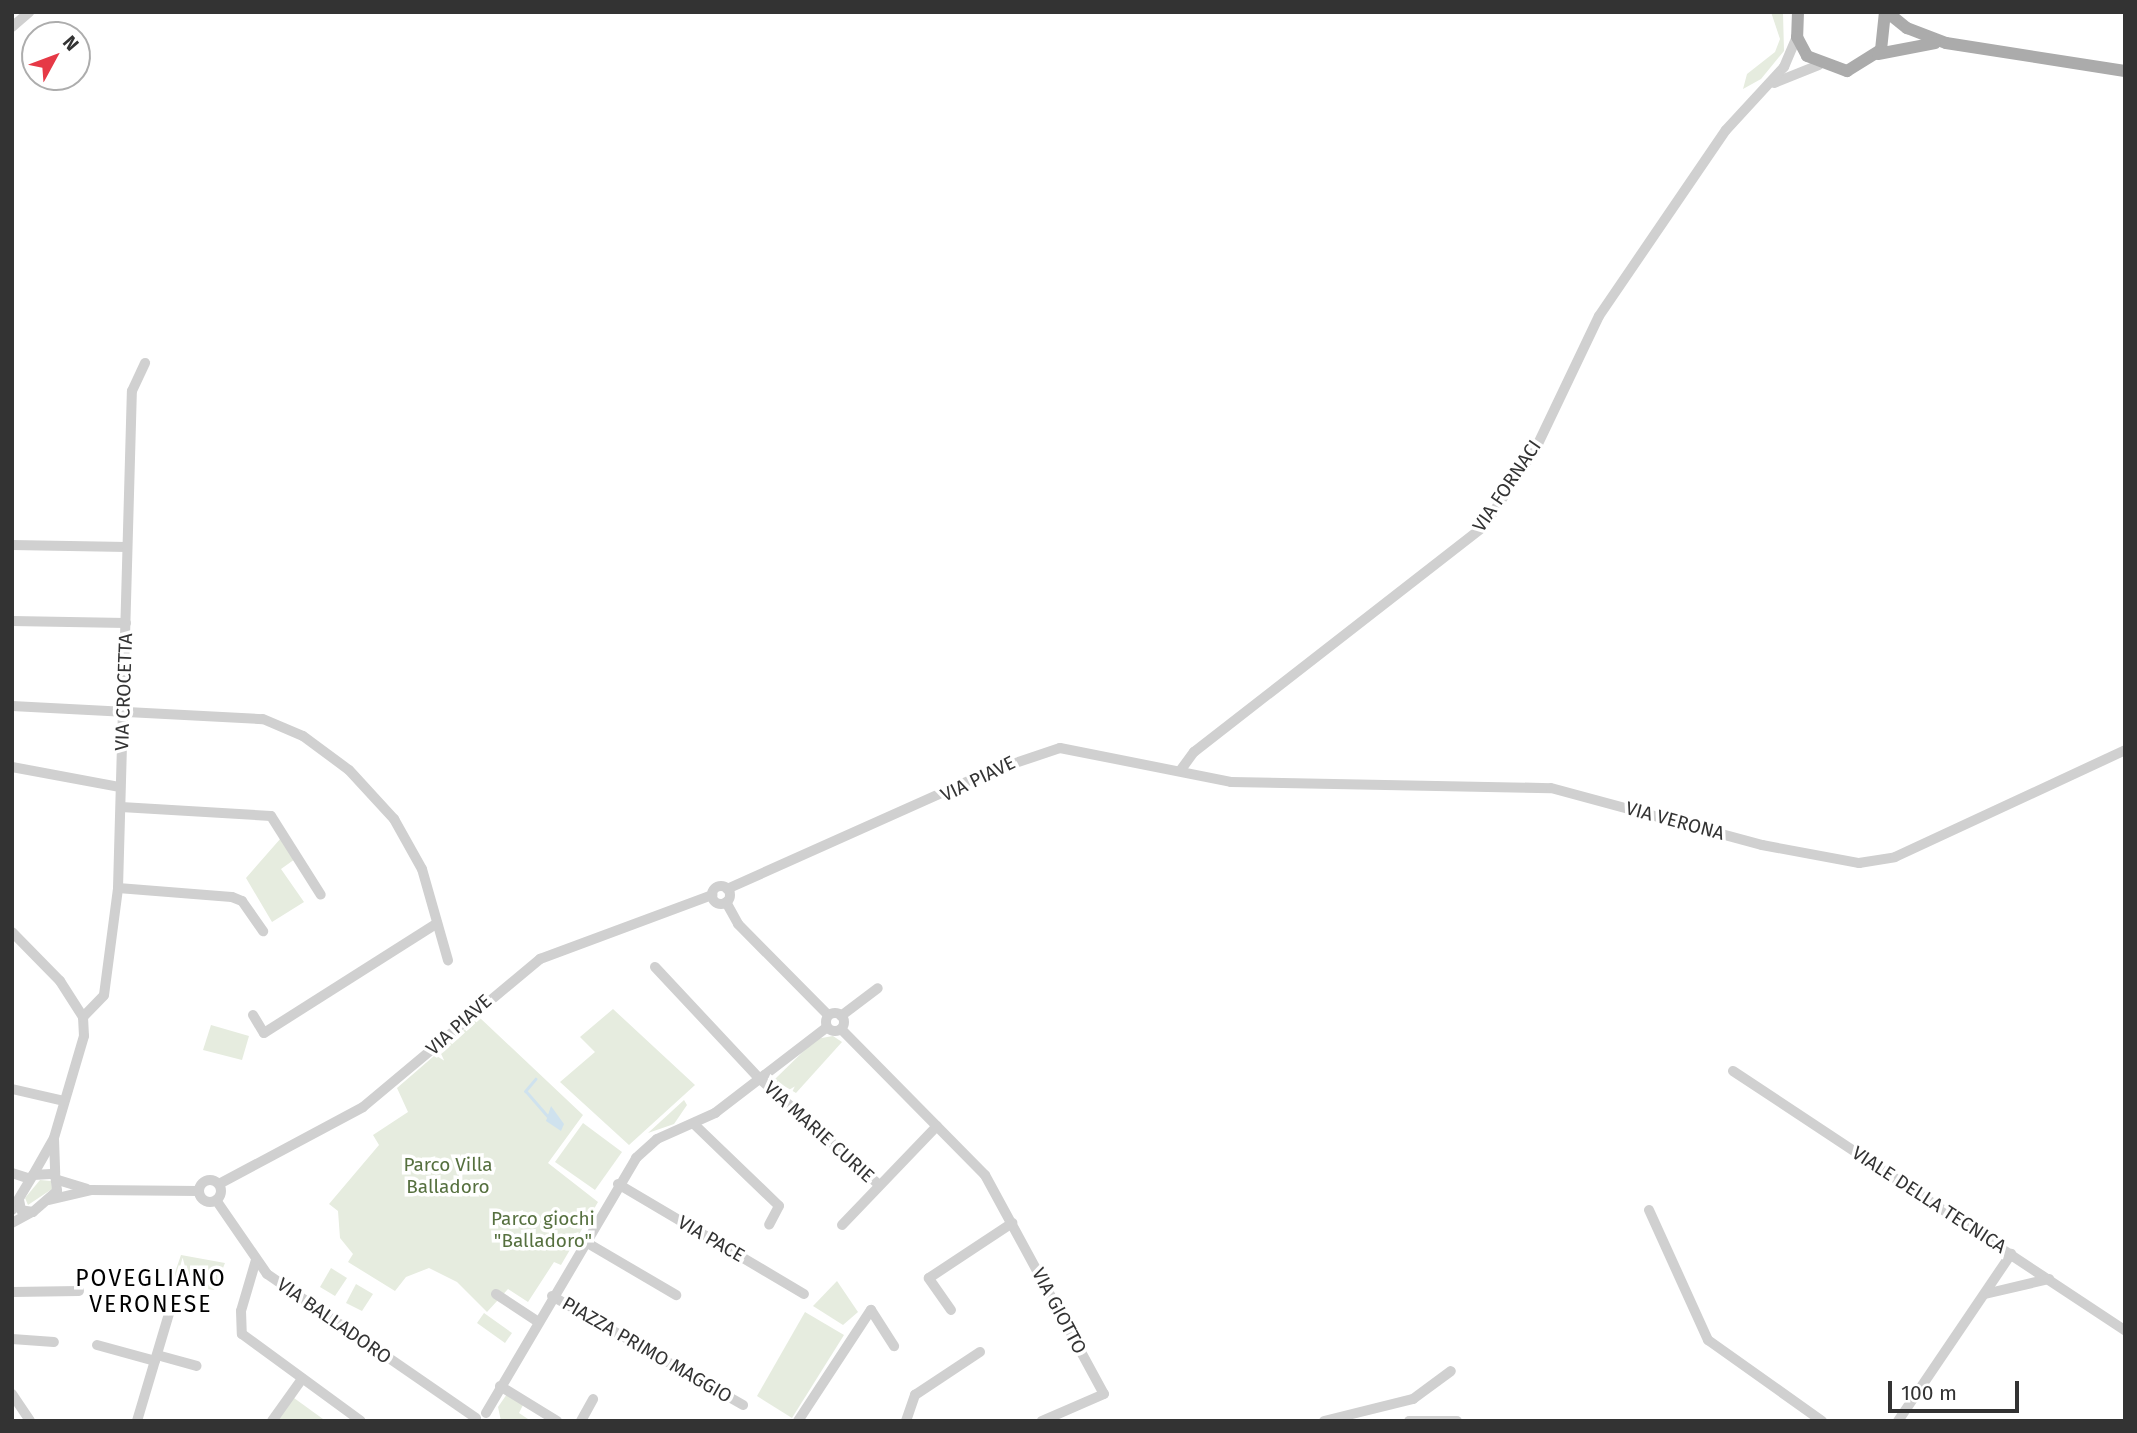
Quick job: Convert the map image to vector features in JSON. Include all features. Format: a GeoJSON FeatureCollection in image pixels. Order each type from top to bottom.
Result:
{"type":"FeatureCollection","features":[{"type":"Feature","properties":{"kind":"main road"},"geometry":{"type":"LineString","coordinates":[[1886,12],[1907,28],[1946,43],[2125,71]]}},
{"type":"Feature","properties":{"kind":"main road"},"geometry":{"type":"LineString","coordinates":[[1878,54],[1887,30],[1886,12]]}},
{"type":"Feature","properties":{"kind":"main road"},"geometry":{"type":"LineString","coordinates":[[1794,15],[1797,37],[1819,65],[1847,71],[1878,54],[1946,43]]}},
{"type":"Feature","properties":{"kind":"street"},"geometry":{"type":"LineString","coordinates":[[12,27],[29,12]]}},
{"type":"Feature","properties":{"kind":"street"},"geometry":{"type":"LineString","coordinates":[[1767,86],[1797,37]]}},
{"type":"Feature","properties":{"kind":"street"},"geometry":{"type":"LineString","coordinates":[[1767,86],[1819,65]]}},
{"type":"Feature","properties":{"kind":"street","name":"VIA FORNACI"},"geometry":{"type":"LineString","coordinates":[[1180,771],[1194,752],[1484,526],[1536,448],[1599,316],[1726,130],[1767,86]]}},
{"type":"Feature","properties":{"kind":"street","name":"VIA CROCETTA"},"geometry":{"type":"LineString","coordinates":[[83,1017],[104,995],[118,888],[132,391],[145,363]]}},
{"type":"Feature","properties":{"kind":"street"},"geometry":{"type":"LineString","coordinates":[[12,545],[127,547]]}},
{"type":"Feature","properties":{"kind":"street"},"geometry":{"type":"LineString","coordinates":[[12,621],[126,623]]}},
{"type":"Feature","properties":{"kind":"street"},"geometry":{"type":"LineString","coordinates":[[12,706],[124,716],[263,719],[311,741],[394,819],[422,869],[448,960]]}},
{"type":"Feature","properties":{"kind":"street","name":"VIA PIAVE"},"geometry":{"type":"LineString","coordinates":[[199,1191],[206,1180],[219,1184],[363,1107],[540,959],[712,895],[715,887],[727,889],[1028,755],[1092,750],[1200,777]]}},
{"type":"Feature","properties":{"kind":"street","name":"VIA VERONA"},"geometry":{"type":"LineString","coordinates":[[1200,777],[1551,788],[1762,845],[1859,863],[1895,857],[2125,750]]}},
{"type":"Feature","properties":{"kind":"street"},"geometry":{"type":"LineString","coordinates":[[12,767],[120,787]]}},
{"type":"Feature","properties":{"kind":"street"},"geometry":{"type":"LineString","coordinates":[[121,807],[271,816],[321,895]]}},
{"type":"Feature","properties":{"kind":"street"},"geometry":{"type":"LineString","coordinates":[[118,888],[232,897],[242,901],[263,931]]}},
{"type":"Feature","properties":{"kind":"street"},"geometry":{"type":"LineString","coordinates":[[726,902],[727,889]]}},
{"type":"Feature","properties":{"kind":"street"},"geometry":{"type":"LineString","coordinates":[[712,895],[726,902],[738,923],[827,1021],[841,1029],[841,1016]]}},
{"type":"Feature","properties":{"kind":"street"},"geometry":{"type":"LineString","coordinates":[[253,1015],[264,1033],[437,923]]}},
{"type":"Feature","properties":{"kind":"street"},"geometry":{"type":"LineString","coordinates":[[12,932],[60,981],[83,1017],[84,1036],[54,1138],[12,1210]]}},
{"type":"Feature","properties":{"kind":"street","name":"VIA MARIE CURIE"},"geometry":{"type":"LineString","coordinates":[[655,967],[760,1078],[879,1185]]}},
{"type":"Feature","properties":{"kind":"street"},"geometry":{"type":"LineString","coordinates":[[482,1418],[618,1184],[657,1139],[696,1126],[760,1078],[827,1021],[841,1016],[878,988]]}},
{"type":"Feature","properties":{"kind":"street","name":"VIA GIOTTO"},"geometry":{"type":"LineString","coordinates":[[841,1029],[985,1175],[1104,1399],[1042,1421]]}},
{"type":"Feature","properties":{"kind":"street","name":"VIALE DELLA TECNICA"},"geometry":{"type":"LineString","coordinates":[[1732,1071],[2125,1330]]}},
{"type":"Feature","properties":{"kind":"street"},"geometry":{"type":"LineString","coordinates":[[12,1089],[64,1101]]}},
{"type":"Feature","properties":{"kind":"street"},"geometry":{"type":"LineString","coordinates":[[696,1126],[779,1206],[769,1225]]}},
{"type":"Feature","properties":{"kind":"street"},"geometry":{"type":"LineString","coordinates":[[842,1225],[937,1126]]}},
{"type":"Feature","properties":{"kind":"street"},"geometry":{"type":"LineString","coordinates":[[49,1200],[57,1177],[54,1138]]}},
{"type":"Feature","properties":{"kind":"street"},"geometry":{"type":"LineString","coordinates":[[12,1172],[32,1177],[57,1177],[91,1190]]}},
{"type":"Feature","properties":{"kind":"street"},"geometry":{"type":"LineString","coordinates":[[12,1223],[49,1200],[91,1190],[199,1191],[205,1201],[216,1200],[219,1184]]}},
{"type":"Feature","properties":{"kind":"street","name":"VIA PACE"},"geometry":{"type":"LineString","coordinates":[[618,1184],[804,1294]]}},
{"type":"Feature","properties":{"kind":"street"},"geometry":{"type":"LineString","coordinates":[[19,1200],[21,1210],[33,1212]]}},
{"type":"Feature","properties":{"kind":"street","name":"VIA BALLADORO"},"geometry":{"type":"LineString","coordinates":[[216,1200],[256,1260],[294,1295],[482,1418]]}},
{"type":"Feature","properties":{"kind":"street"},"geometry":{"type":"LineString","coordinates":[[1649,1210],[1709,1340],[1822,1421]]}},
{"type":"Feature","properties":{"kind":"street"},"geometry":{"type":"LineString","coordinates":[[951,1310],[929,1278],[1012,1223]]}},
{"type":"Feature","properties":{"kind":"street"},"geometry":{"type":"LineString","coordinates":[[584,1241],[676,1294]]}},
{"type":"Feature","properties":{"kind":"street"},"geometry":{"type":"LineString","coordinates":[[1898,1421],[2011,1254]]}},
{"type":"Feature","properties":{"kind":"street"},"geometry":{"type":"LineString","coordinates":[[256,1260],[242,1334],[361,1421]]}},
{"type":"Feature","properties":{"kind":"street"},"geometry":{"type":"LineString","coordinates":[[1985,1294],[2049,1279]]}},
{"type":"Feature","properties":{"kind":"street"},"geometry":{"type":"LineString","coordinates":[[12,1292],[79,1291]]}},
{"type":"Feature","properties":{"kind":"street"},"geometry":{"type":"LineString","coordinates":[[496,1294],[537,1321]]}},
{"type":"Feature","properties":{"kind":"street","name":"PIAZZA PRIMO MAGGIO"},"geometry":{"type":"LineString","coordinates":[[551,1296],[743,1405]]}},
{"type":"Feature","properties":{"kind":"street"},"geometry":{"type":"LineString","coordinates":[[137,1421],[174,1297]]}},
{"type":"Feature","properties":{"kind":"street"},"geometry":{"type":"LineString","coordinates":[[798,1421],[871,1310],[894,1346]]}},
{"type":"Feature","properties":{"kind":"street"},"geometry":{"type":"LineString","coordinates":[[12,1339],[54,1342]]}},
{"type":"Feature","properties":{"kind":"street"},"geometry":{"type":"LineString","coordinates":[[97,1345],[197,1366]]}},
{"type":"Feature","properties":{"kind":"street"},"geometry":{"type":"LineString","coordinates":[[906,1421],[915,1395],[980,1352]]}},
{"type":"Feature","properties":{"kind":"street"},"geometry":{"type":"LineString","coordinates":[[1324,1421],[1413,1399],[1451,1371]]}},
{"type":"Feature","properties":{"kind":"street"},"geometry":{"type":"LineString","coordinates":[[272,1421],[302,1379]]}},
{"type":"Feature","properties":{"kind":"street"},"geometry":{"type":"LineString","coordinates":[[500,1386],[557,1421]]}},
{"type":"Feature","properties":{"kind":"street"},"geometry":{"type":"LineString","coordinates":[[12,1394],[30,1421]]}},
{"type":"Feature","properties":{"kind":"street"},"geometry":{"type":"LineString","coordinates":[[581,1421],[593,1399]]}},
{"type":"Feature","properties":{"kind":"street"},"geometry":{"type":"LineString","coordinates":[[1409,1421],[1457,1421]]}},
{"type":"Feature","properties":{"kind":"green space"},"geometry":{"type":"Polygon","coordinates":[[[1771,12],[1783,13],[1784,51],[1761,79],[1743,89],[1747,74],[1775,52],[1780,39],[1771,12]]]}},
{"type":"Feature","properties":{"kind":"green space"},"geometry":{"type":"Polygon","coordinates":[[[281,838],[295,859],[281,869],[304,902],[272,922],[246,878],[281,838]]]}},
{"type":"Feature","properties":{"kind":"green space"},"geometry":{"type":"Polygon","coordinates":[[[613,1009],[695,1085],[629,1145],[560,1082],[595,1052],[580,1037],[613,1009]]]}},
{"type":"Feature","properties":{"kind":"green space","name":"Parco Villa Balladoro"},"geometry":{"type":"Polygon","coordinates":[[[479,1017],[583,1115],[548,1163],[598,1202],[561,1265],[554,1262],[528,1302],[508,1289],[487,1312],[457,1282],[429,1268],[406,1277],[395,1291],[348,1262],[353,1254],[340,1238],[338,1211],[329,1204],[379,1145],[373,1135],[408,1112],[397,1088],[479,1017]]]}},
{"type":"Feature","properties":{"kind":"green space"},"geometry":{"type":"Polygon","coordinates":[[[211,1025],[249,1036],[242,1060],[203,1050],[211,1025]]]}},
{"type":"Feature","properties":{"kind":"green space"},"geometry":{"type":"Polygon","coordinates":[[[833,1036],[842,1042],[796,1093],[774,1080],[816,1039],[833,1036]]]}},
{"type":"Feature","properties":{"kind":"green space"},"geometry":{"type":"Polygon","coordinates":[[[684,1100],[687,1105],[674,1124],[648,1133],[684,1100]]]}},
{"type":"Feature","properties":{"kind":"green space"},"geometry":{"type":"Polygon","coordinates":[[[583,1123],[622,1152],[595,1190],[555,1162],[583,1123]]]}},
{"type":"Feature","properties":{"kind":"green space"},"geometry":{"type":"Polygon","coordinates":[[[40,1180],[51,1181],[52,1189],[28,1205],[25,1198],[40,1180]]]}},
{"type":"Feature","properties":{"kind":"green space"},"geometry":{"type":"Polygon","coordinates":[[[181,1255],[225,1263],[214,1290],[171,1284],[181,1255]]]}},
{"type":"Feature","properties":{"kind":"green space"},"geometry":{"type":"Polygon","coordinates":[[[331,1268],[347,1278],[335,1296],[320,1287],[331,1268]]]}},
{"type":"Feature","properties":{"kind":"green space"},"geometry":{"type":"Polygon","coordinates":[[[837,1281],[858,1312],[843,1325],[813,1306],[837,1281]]]}},
{"type":"Feature","properties":{"kind":"green space"},"geometry":{"type":"Polygon","coordinates":[[[356,1284],[373,1294],[362,1311],[346,1303],[356,1284]]]}},
{"type":"Feature","properties":{"kind":"green space"},"geometry":{"type":"Polygon","coordinates":[[[805,1312],[844,1335],[792,1418],[757,1396],[805,1312]]]}},
{"type":"Feature","properties":{"kind":"green space"},"geometry":{"type":"Polygon","coordinates":[[[484,1313],[512,1333],[505,1343],[477,1323],[484,1313]]]}},
{"type":"Feature","properties":{"kind":"green space"},"geometry":{"type":"Polygon","coordinates":[[[507,1394],[523,1405],[519,1413],[531,1421],[501,1421],[498,1407],[507,1394]]]}},
{"type":"Feature","properties":{"kind":"green space"},"geometry":{"type":"Polygon","coordinates":[[[294,1398],[323,1419],[322,1421],[277,1421],[294,1398]]]}},
{"type":"Feature","properties":{"kind":"water"},"geometry":{"type":"Polygon","coordinates":[[[551,1106],[564,1124],[561,1131],[546,1121],[551,1106]]]}},
{"type":"Feature","properties":{"kind":"waterway"},"geometry":{"type":"LineString","coordinates":[[536,1079],[526,1091],[547,1115]]}},
{"type":"Feature","properties":{"kind":"district","name":"POVEGLIANO VERONESE"},"geometry":{"type":"Point","coordinates":[151,1291]}},
{"type":"Feature","properties":{"kind":"park label","name":"Parco giochi \"Balladoro\""},"geometry":{"type":"Point","coordinates":[543,1230]}}]}
